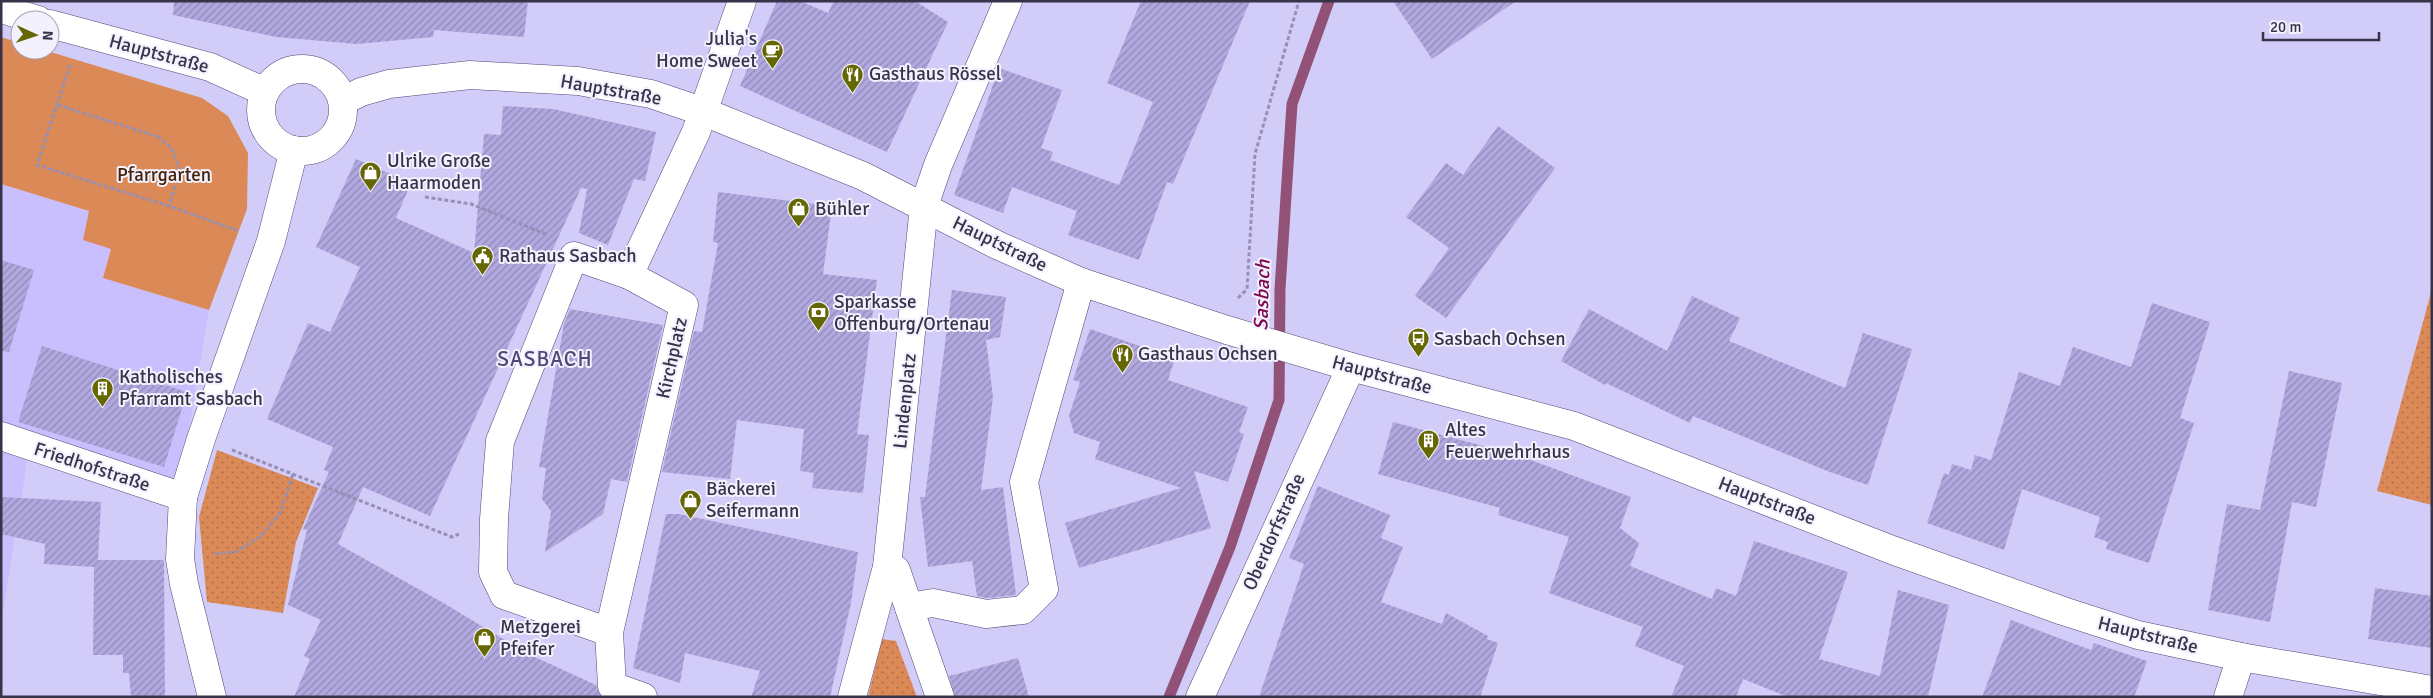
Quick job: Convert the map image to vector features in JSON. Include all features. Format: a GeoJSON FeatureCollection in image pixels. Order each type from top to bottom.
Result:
{"type":"FeatureCollection","features":[{"type":"Feature","properties":{"kind":"street"},"geometry":{"type":"LineString","coordinates":[[629,275],[704,112],[742,1]]}},
{"type":"Feature","properties":{"kind":"street","name":"Lindenplatz"},"geometry":{"type":"LineString","coordinates":[[852,697],[887,566],[924,206],[938,165],[1008,1]]}},
{"type":"Feature","properties":{"kind":"street","name":"Hauptstraße"},"geometry":{"type":"LineString","coordinates":[[60,27],[210,67],[265,92]]}},
{"type":"Feature","properties":{"kind":"street"},"geometry":{"type":"LineString","coordinates":[[305,69],[318,72],[329,79],[338,89],[343,101],[343,115],[339,128],[332,139],[320,147],[307,151],[294,150],[281,145],[270,136],[264,124],[261,110],[265,92],[279,76],[291,70],[305,69]]}},
{"type":"Feature","properties":{"kind":"street","name":"Hauptstraße"},"geometry":{"type":"LineString","coordinates":[[343,101],[361,92],[389,84],[470,76],[578,81],[651,94],[704,112],[863,176],[997,245],[1081,282],[1238,334],[1351,367],[1574,426],[1892,550],[2063,612],[2138,635],[2241,657],[2432,690]]}},
{"type":"Feature","properties":{"kind":"street"},"geometry":{"type":"LineString","coordinates":[[212,697],[184,584],[180,559],[183,497],[201,438],[271,241],[294,150]]}},
{"type":"Feature","properties":{"kind":"street"},"geometry":{"type":"LineString","coordinates":[[574,256],[500,441],[494,519],[493,572],[504,595],[609,632]]}},
{"type":"Feature","properties":{"kind":"street","name":"Kirchplatz"},"geometry":{"type":"LineString","coordinates":[[574,256],[629,275],[684,305],[609,632],[612,686],[643,697]]}},
{"type":"Feature","properties":{"kind":"street"},"geometry":{"type":"LineString","coordinates":[[908,607],[933,603],[986,614],[1023,610],[1044,589],[1024,482],[1081,282]]}},
{"type":"Feature","properties":{"kind":"street","name":"Oberdorfstraße"},"geometry":{"type":"LineString","coordinates":[[1200,697],[1351,367]]}},
{"type":"Feature","properties":{"kind":"street","name":"Friedhofstraße"},"geometry":{"type":"LineString","coordinates":[[1,436],[183,497]]}},
{"type":"Feature","properties":{"kind":"street"},"geometry":{"type":"LineString","coordinates":[[887,566],[896,570],[940,697]]}},
{"type":"Feature","properties":{"kind":"street"},"geometry":{"type":"LineString","coordinates":[[2228,697],[2241,657]]}},
{"type":"Feature","properties":{"kind":"path"},"geometry":{"type":"LineString","coordinates":[[1244,291],[1247,289],[1255,154],[1299,1]]}},
{"type":"Feature","properties":{"kind":"path"},"geometry":{"type":"LineString","coordinates":[[79,33],[58,105],[37,165],[169,206],[271,241]]}},
{"type":"Feature","properties":{"kind":"path"},"geometry":{"type":"LineString","coordinates":[[58,105],[158,137],[172,149],[180,171],[169,206]]}},
{"type":"Feature","properties":{"kind":"path"},"geometry":{"type":"LineString","coordinates":[[426,197],[471,204],[559,239],[574,256]]}},
{"type":"Feature","properties":{"kind":"path"},"geometry":{"type":"LineString","coordinates":[[201,438],[452,537],[494,519]]}},
{"type":"Feature","properties":{"kind":"path"},"geometry":{"type":"LineString","coordinates":[[180,559],[235,552],[261,536],[280,512],[293,474]]}},
{"type":"Feature","properties":{"kind":"shaded area"},"geometry":{"type":"Polygon","coordinates":[[[1,184],[89,211],[111,249],[103,278],[209,310],[177,501],[28,455],[1,625],[1,184]]]}},
{"type":"Feature","properties":{"kind":"green space","name":"Pfarrgarten"},"geometry":{"type":"Polygon","coordinates":[[[1,37],[10,40],[10,60],[60,60],[60,55],[202,98],[228,116],[248,153],[247,209],[209,310],[103,278],[111,249],[83,240],[89,211],[1,184],[1,37]]]}},
{"type":"Feature","properties":{"kind":"green space"},"geometry":{"type":"Polygon","coordinates":[[[2432,289],[2432,505],[2377,491],[2432,289]]]}},
{"type":"Feature","properties":{"kind":"green space"},"geometry":{"type":"Polygon","coordinates":[[[217,450],[318,488],[296,542],[283,613],[207,602],[199,517],[217,450]]]}},
{"type":"Feature","properties":{"kind":"green space"},"geometry":{"type":"Polygon","coordinates":[[[882,639],[896,641],[917,697],[868,697],[882,639]]]}},
{"type":"Feature","properties":{"kind":"building"},"geometry":{"type":"Polygon","coordinates":[[[174,1],[528,1],[524,37],[434,30],[433,37],[357,44],[276,37],[173,15],[174,1]]]}},
{"type":"Feature","properties":{"kind":"building"},"geometry":{"type":"Polygon","coordinates":[[[777,1],[800,1],[828,13],[834,1],[915,1],[948,22],[887,152],[740,86],[777,1]]]}},
{"type":"Feature","properties":{"kind":"building"},"geometry":{"type":"Polygon","coordinates":[[[1141,1],[1250,1],[1173,184],[1167,182],[1139,260],[1068,235],[1077,211],[1012,187],[1003,213],[954,195],[999,68],[1062,90],[1041,148],[1053,152],[1050,160],[1119,185],[1153,102],[1107,83],[1141,1]]]}},
{"type":"Feature","properties":{"kind":"building"},"geometry":{"type":"Polygon","coordinates":[[[1393,1],[1516,1],[1432,59],[1393,1]]]}},
{"type":"Feature","properties":{"kind":"building"},"geometry":{"type":"Polygon","coordinates":[[[503,106],[553,109],[656,132],[645,181],[634,179],[608,245],[579,233],[587,189],[581,188],[430,516],[363,487],[338,544],[447,605],[526,653],[596,685],[601,697],[294,697],[310,659],[304,656],[321,620],[288,605],[307,530],[303,529],[329,472],[324,470],[333,447],[267,419],[308,323],[330,332],[360,267],[316,247],[356,159],[411,183],[396,218],[474,253],[484,134],[501,135],[503,106]]]}},
{"type":"Feature","properties":{"kind":"building"},"geometry":{"type":"Polygon","coordinates":[[[1498,126],[1555,168],[1446,318],[1415,296],[1449,248],[1406,217],[1446,163],[1463,175],[1498,126]]]}},
{"type":"Feature","properties":{"kind":"building"},"geometry":{"type":"Polygon","coordinates":[[[718,192],[832,206],[823,274],[877,280],[857,434],[869,435],[863,493],[812,488],[814,473],[800,471],[804,429],[737,420],[730,479],[662,472],[694,331],[702,332],[718,243],[713,242],[718,192]]]}},
{"type":"Feature","properties":{"kind":"building"},"geometry":{"type":"Polygon","coordinates":[[[1,260],[34,270],[9,352],[1,351],[1,260]]]}},
{"type":"Feature","properties":{"kind":"building"},"geometry":{"type":"Polygon","coordinates":[[[952,290],[1006,297],[1000,337],[986,340],[993,397],[981,490],[1003,487],[1016,595],[987,598],[977,596],[972,561],[928,567],[920,497],[925,497],[952,290]]]}},
{"type":"Feature","properties":{"kind":"building"},"geometry":{"type":"Polygon","coordinates":[[[1692,296],[1740,318],[1729,341],[1845,388],[1863,333],[1912,349],[1868,485],[1830,472],[1693,416],[1690,423],[1606,383],[1605,385],[1561,361],[1589,309],[1667,351],[1692,296]]]}},
{"type":"Feature","properties":{"kind":"building"},"geometry":{"type":"Polygon","coordinates":[[[2152,303],[2210,322],[2180,418],[2194,423],[2149,563],[2106,549],[2108,542],[2094,537],[2100,517],[2022,489],[2004,550],[1927,523],[1944,473],[1949,475],[1952,464],[1971,470],[1975,455],[1991,460],[2019,372],[2060,386],[2073,347],[2131,367],[2152,303]]]}},
{"type":"Feature","properties":{"kind":"building"},"geometry":{"type":"Polygon","coordinates":[[[570,309],[663,325],[627,482],[611,479],[603,514],[545,552],[551,511],[542,499],[546,468],[539,467],[564,324],[570,309]]]}},
{"type":"Feature","properties":{"kind":"building"},"geometry":{"type":"Polygon","coordinates":[[[1090,329],[1175,358],[1168,380],[1248,407],[1239,432],[1244,434],[1228,482],[1194,471],[1211,528],[1079,568],[1065,523],[1181,488],[1095,459],[1100,442],[1074,433],[1069,416],[1080,382],[1073,380],[1090,329]]]}},
{"type":"Feature","properties":{"kind":"building","name":"Katholisches Pfarramt Sasbach"},"geometry":{"type":"Polygon","coordinates":[[[42,346],[187,392],[164,467],[18,422],[42,346]]]}},
{"type":"Feature","properties":{"kind":"building"},"geometry":{"type":"Polygon","coordinates":[[[2289,371],[2342,383],[2316,507],[2292,502],[2270,622],[2208,610],[2227,504],[2260,510],[2289,371]]]}},
{"type":"Feature","properties":{"kind":"building"},"geometry":{"type":"Polygon","coordinates":[[[1393,422],[1517,455],[1631,497],[1620,528],[1639,543],[1630,566],[1712,599],[1716,588],[1736,596],[1754,541],[1848,572],[1819,659],[1880,676],[1898,590],[1949,605],[1928,697],[1788,697],[1743,679],[1736,697],[1671,697],[1684,666],[1635,646],[1643,627],[1549,593],[1569,537],[1498,515],[1500,508],[1378,474],[1393,422]]]}},
{"type":"Feature","properties":{"kind":"building"},"geometry":{"type":"Polygon","coordinates":[[[1318,486],[1390,515],[1381,538],[1403,547],[1381,602],[1442,624],[1446,613],[1488,636],[1487,639],[1498,643],[1480,697],[1259,697],[1304,564],[1289,558],[1318,486]]]}},
{"type":"Feature","properties":{"kind":"building"},"geometry":{"type":"Polygon","coordinates":[[[1,497],[101,502],[98,560],[164,560],[165,697],[131,697],[129,673],[123,673],[123,655],[93,655],[94,567],[44,564],[45,544],[1,534],[1,497]]]}},
{"type":"Feature","properties":{"kind":"building"},"geometry":{"type":"Polygon","coordinates":[[[666,514],[679,514],[858,552],[851,603],[830,697],[751,697],[760,671],[685,653],[680,683],[633,668],[666,514]]]}},
{"type":"Feature","properties":{"kind":"building"},"geometry":{"type":"Polygon","coordinates":[[[2375,588],[2432,596],[2432,648],[2368,639],[2375,588]]]}},
{"type":"Feature","properties":{"kind":"building"},"geometry":{"type":"Polygon","coordinates":[[[2011,620],[2091,650],[2094,643],[2147,661],[2134,697],[1982,697],[2011,620]]]}},
{"type":"Feature","properties":{"kind":"building"},"geometry":{"type":"Polygon","coordinates":[[[1018,658],[1029,697],[955,697],[949,676],[1018,658]]]}},
{"type":"Feature","properties":{"kind":"waterway","name":"Sasbach"},"geometry":{"type":"LineString","coordinates":[[1169,697],[1230,547],[1279,400],[1280,289],[1292,104],[1329,1]]}},
{"type":"Feature","properties":{"kind":"place","name":"Julia's Home Sweet"},"geometry":{"type":"Point","coordinates":[773,69]}},
{"type":"Feature","properties":{"kind":"place","name":"Gasthaus Rössel"},"geometry":{"type":"Point","coordinates":[853,93]}},
{"type":"Feature","properties":{"kind":"place","name":"Ulrike Große Haarmoden"},"geometry":{"type":"Point","coordinates":[371,191]}},
{"type":"Feature","properties":{"kind":"place","name":"Bühler"},"geometry":{"type":"Point","coordinates":[799,228]}},
{"type":"Feature","properties":{"kind":"place","name":"Rathaus Sasbach"},"geometry":{"type":"Point","coordinates":[483,275]}},
{"type":"Feature","properties":{"kind":"place","name":"Sparkasse Offenburg/Ortenau"},"geometry":{"type":"Point","coordinates":[818,332]}},
{"type":"Feature","properties":{"kind":"place","name":"Sasbach Ochsen"},"geometry":{"type":"Point","coordinates":[1418,358]}},
{"type":"Feature","properties":{"kind":"place","name":"Gasthaus Ochsen"},"geometry":{"type":"Point","coordinates":[1122,373]}},
{"type":"Feature","properties":{"kind":"place","name":"Katholisches Pfarramt Sasbach"},"geometry":{"type":"Point","coordinates":[103,407]}},
{"type":"Feature","properties":{"kind":"place","name":"Altes Feuerwehrhaus"},"geometry":{"type":"Point","coordinates":[1429,460]}},
{"type":"Feature","properties":{"kind":"place","name":"Bäckerei Seifermann"},"geometry":{"type":"Point","coordinates":[690,519]}},
{"type":"Feature","properties":{"kind":"place","name":"Metzgerei Pfeifer"},"geometry":{"type":"Point","coordinates":[484,657]}},
{"type":"Feature","properties":{"kind":"district","name":"SASBACH"},"geometry":{"type":"Point","coordinates":[545,359]}}]}
